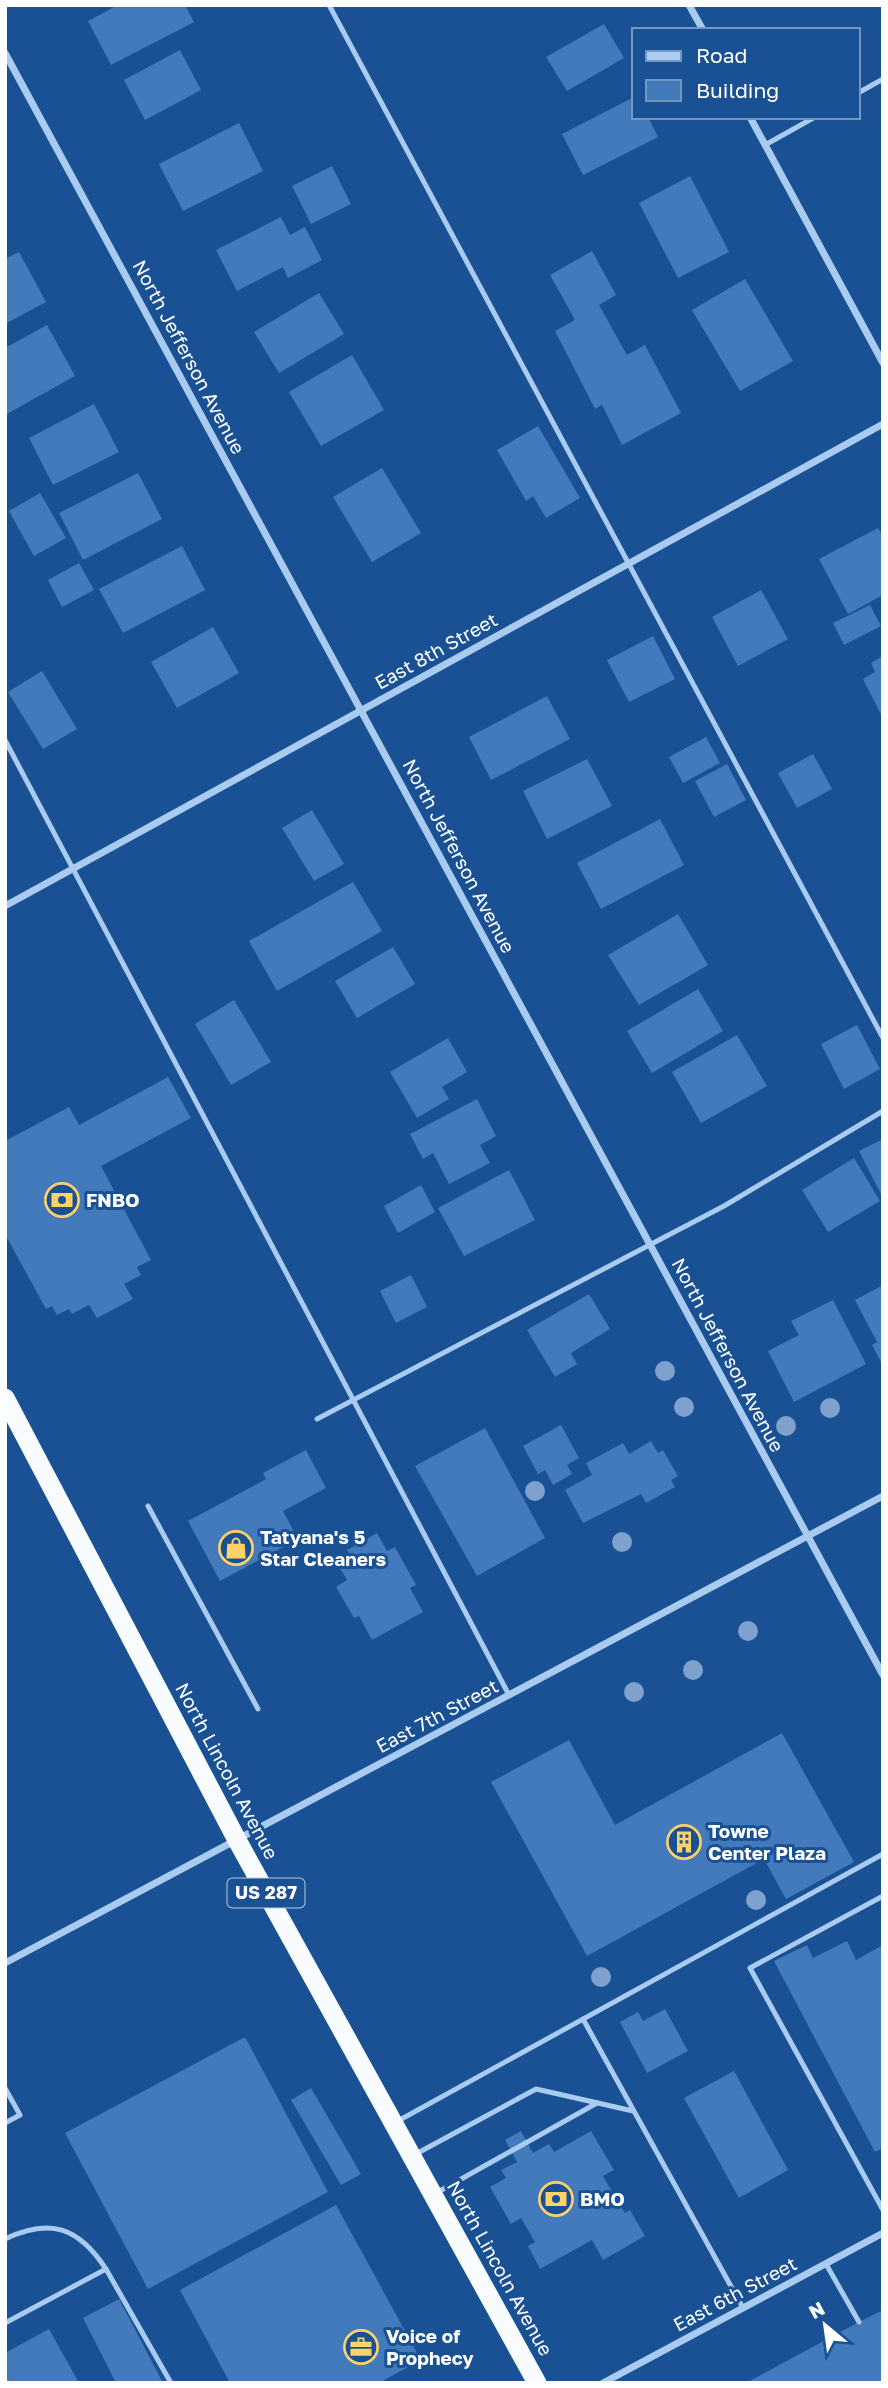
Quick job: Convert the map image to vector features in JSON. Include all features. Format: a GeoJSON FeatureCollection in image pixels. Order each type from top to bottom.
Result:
{"type":"FeatureCollection","features":[{"type":"Feature","properties":{"kind":"highway","name":"North Lincoln Avenue"},"geometry":{"type":"LineString","coordinates":[[5,1398],[237,1840],[537,2383]]}},
{"type":"Feature","properties":{"kind":"street"},"geometry":{"type":"LineString","coordinates":[[689,5],[701,28]]}},
{"type":"Feature","properties":{"kind":"street","name":"North Jefferson Avenue"},"geometry":{"type":"LineString","coordinates":[[5,53],[883,1675]]}},
{"type":"Feature","properties":{"kind":"street"},"geometry":{"type":"LineString","coordinates":[[751,119],[883,362]]}},
{"type":"Feature","properties":{"kind":"street","name":"East 8th Street"},"geometry":{"type":"LineString","coordinates":[[5,906],[883,424]]}},
{"type":"Feature","properties":{"kind":"street","name":"East 7th Street"},"geometry":{"type":"LineString","coordinates":[[5,1964],[883,1496]]}},
{"type":"Feature","properties":{"kind":"street","name":"East 6th Street"},"geometry":{"type":"LineString","coordinates":[[603,2383],[883,2233]]}},
{"type":"Feature","properties":{"kind":"lane"},"geometry":{"type":"LineString","coordinates":[[329,5],[883,1038]]}},
{"type":"Feature","properties":{"kind":"lane"},"geometry":{"type":"LineString","coordinates":[[860,92],[883,79]]}},
{"type":"Feature","properties":{"kind":"lane"},"geometry":{"type":"LineString","coordinates":[[765,145],[811,119]]}},
{"type":"Feature","properties":{"kind":"lane"},"geometry":{"type":"LineString","coordinates":[[5,740],[509,1695]]}},
{"type":"Feature","properties":{"kind":"lane"},"geometry":{"type":"LineString","coordinates":[[317,1419],[723,1206],[883,1111]]}},
{"type":"Feature","properties":{"kind":"lane"},"geometry":{"type":"LineString","coordinates":[[148,1506],[258,1709]]}},
{"type":"Feature","properties":{"kind":"lane"},"geometry":{"type":"LineString","coordinates":[[393,2123],[883,1854]]}},
{"type":"Feature","properties":{"kind":"lane"},"geometry":{"type":"LineString","coordinates":[[883,1896],[750,1968],[883,2210]]}},
{"type":"Feature","properties":{"kind":"lane"},"geometry":{"type":"LineString","coordinates":[[583,2019],[743,2308]]}},
{"type":"Feature","properties":{"kind":"lane"},"geometry":{"type":"LineString","coordinates":[[5,2088],[20,2115],[5,2123]]}},
{"type":"Feature","properties":{"kind":"lane"},"geometry":{"type":"LineString","coordinates":[[412,2157],[536,2089],[633,2111]]}},
{"type":"Feature","properties":{"kind":"lane"},"geometry":{"type":"LineString","coordinates":[[433,2195],[597,2103]]}},
{"type":"Feature","properties":{"kind":"lane"},"geometry":{"type":"LineString","coordinates":[[5,2239],[32,2228],[49,2226],[78,2237],[96,2253],[171,2383]]}},
{"type":"Feature","properties":{"kind":"lane"},"geometry":{"type":"LineString","coordinates":[[826,2264],[859,2322]]}},
{"type":"Feature","properties":{"kind":"lane"},"geometry":{"type":"LineString","coordinates":[[5,2323],[106,2270]]}},
{"type":"Feature","properties":{"kind":"building"},"geometry":{"type":"Polygon","coordinates":[[[118,5],[185,5],[194,22],[111,65],[88,21],[118,5]]]}},
{"type":"Feature","properties":{"kind":"building"},"geometry":{"type":"Polygon","coordinates":[[[604,24],[624,58],[567,91],[546,57],[604,24]]]}},
{"type":"Feature","properties":{"kind":"building"},"geometry":{"type":"Polygon","coordinates":[[[180,50],[201,90],[145,120],[124,80],[180,50]]]}},
{"type":"Feature","properties":{"kind":"building"},"geometry":{"type":"Polygon","coordinates":[[[632,98],[632,119],[649,119],[658,137],[583,175],[562,134],[632,98]]]}},
{"type":"Feature","properties":{"kind":"building"},"geometry":{"type":"Polygon","coordinates":[[[239,123],[263,171],[183,211],[159,164],[239,123]]]}},
{"type":"Feature","properties":{"kind":"building"},"geometry":{"type":"Polygon","coordinates":[[[332,166],[351,204],[311,224],[292,186],[332,166]]]}},
{"type":"Feature","properties":{"kind":"building"},"geometry":{"type":"Polygon","coordinates":[[[690,176],[729,252],[678,278],[639,203],[690,176]]]}},
{"type":"Feature","properties":{"kind":"building"},"geometry":{"type":"Polygon","coordinates":[[[281,217],[290,235],[305,227],[322,260],[288,278],[283,267],[237,291],[216,250],[281,217]]]}},
{"type":"Feature","properties":{"kind":"building"},"geometry":{"type":"Polygon","coordinates":[[[592,251],[616,295],[599,305],[627,355],[645,345],[681,413],[622,445],[602,405],[595,409],[555,331],[575,320],[550,275],[592,251]]]}},
{"type":"Feature","properties":{"kind":"building"},"geometry":{"type":"Polygon","coordinates":[[[19,252],[46,302],[5,324],[5,259],[19,252]]]}},
{"type":"Feature","properties":{"kind":"building"},"geometry":{"type":"Polygon","coordinates":[[[745,279],[793,361],[740,391],[692,310],[745,279]]]}},
{"type":"Feature","properties":{"kind":"building"},"geometry":{"type":"Polygon","coordinates":[[[319,293],[344,334],[279,373],[254,332],[319,293]]]}},
{"type":"Feature","properties":{"kind":"building"},"geometry":{"type":"Polygon","coordinates":[[[47,325],[75,376],[5,415],[5,348],[47,325]]]}},
{"type":"Feature","properties":{"kind":"building"},"geometry":{"type":"Polygon","coordinates":[[[352,355],[384,410],[321,446],[289,392],[352,355]]]}},
{"type":"Feature","properties":{"kind":"building"},"geometry":{"type":"Polygon","coordinates":[[[94,404],[119,452],[53,485],[29,438],[94,404]]]}},
{"type":"Feature","properties":{"kind":"building"},"geometry":{"type":"Polygon","coordinates":[[[538,426],[580,498],[546,518],[533,496],[526,501],[497,450],[538,426]]]}},
{"type":"Feature","properties":{"kind":"building"},"geometry":{"type":"Polygon","coordinates":[[[382,468],[421,533],[372,562],[333,497],[382,468]]]}},
{"type":"Feature","properties":{"kind":"building"},"geometry":{"type":"Polygon","coordinates":[[[138,473],[162,519],[83,560],[59,513],[138,473]]]}},
{"type":"Feature","properties":{"kind":"building"},"geometry":{"type":"Polygon","coordinates":[[[40,493],[66,538],[34,556],[9,511],[40,493]]]}},
{"type":"Feature","properties":{"kind":"building"},"geometry":{"type":"Polygon","coordinates":[[[878,528],[883,536],[883,595],[848,614],[819,559],[878,528]]]}},
{"type":"Feature","properties":{"kind":"building"},"geometry":{"type":"Polygon","coordinates":[[[182,546],[205,590],[123,633],[99,589],[182,546]]]}},
{"type":"Feature","properties":{"kind":"building"},"geometry":{"type":"Polygon","coordinates":[[[79,563],[94,590],[62,607],[48,580],[79,563]]]}},
{"type":"Feature","properties":{"kind":"building"},"geometry":{"type":"Polygon","coordinates":[[[761,590],[788,639],[738,666],[712,617],[761,590]]]}},
{"type":"Feature","properties":{"kind":"building"},"geometry":{"type":"Polygon","coordinates":[[[870,605],[881,626],[844,645],[833,623],[870,605]]]}},
{"type":"Feature","properties":{"kind":"building"},"geometry":{"type":"Polygon","coordinates":[[[213,627],[239,673],[177,708],[151,662],[213,627]]]}},
{"type":"Feature","properties":{"kind":"building"},"geometry":{"type":"Polygon","coordinates":[[[653,636],[675,679],[629,702],[607,660],[653,636]]]}},
{"type":"Feature","properties":{"kind":"building"},"geometry":{"type":"Polygon","coordinates":[[[883,656],[883,718],[863,679],[875,672],[871,663],[883,656]]]}},
{"type":"Feature","properties":{"kind":"building"},"geometry":{"type":"Polygon","coordinates":[[[42,671],[77,729],[43,749],[8,692],[42,671]]]}},
{"type":"Feature","properties":{"kind":"building"},"geometry":{"type":"Polygon","coordinates":[[[547,696],[570,739],[491,780],[469,737],[547,696]]]}},
{"type":"Feature","properties":{"kind":"building"},"geometry":{"type":"Polygon","coordinates":[[[706,737],[720,763],[683,783],[669,757],[706,737]]]}},
{"type":"Feature","properties":{"kind":"building"},"geometry":{"type":"Polygon","coordinates":[[[813,754],[832,789],[797,808],[778,773],[813,754]]]}},
{"type":"Feature","properties":{"kind":"building"},"geometry":{"type":"Polygon","coordinates":[[[587,759],[612,806],[547,839],[523,791],[587,759]]]}},
{"type":"Feature","properties":{"kind":"building"},"geometry":{"type":"Polygon","coordinates":[[[727,764],[746,800],[714,817],[695,781],[727,764]]]}},
{"type":"Feature","properties":{"kind":"building"},"geometry":{"type":"Polygon","coordinates":[[[312,810],[344,864],[314,881],[282,828],[312,810]]]}},
{"type":"Feature","properties":{"kind":"building"},"geometry":{"type":"Polygon","coordinates":[[[660,819],[684,865],[601,909],[577,863],[660,819]]]}},
{"type":"Feature","properties":{"kind":"building"},"geometry":{"type":"Polygon","coordinates":[[[353,882],[382,931],[277,991],[249,941],[353,882]]]}},
{"type":"Feature","properties":{"kind":"building"},"geometry":{"type":"Polygon","coordinates":[[[678,914],[708,965],[639,1005],[608,955],[678,914]]]}},
{"type":"Feature","properties":{"kind":"building"},"geometry":{"type":"Polygon","coordinates":[[[393,947],[415,984],[357,1018],[335,981],[393,947]]]}},
{"type":"Feature","properties":{"kind":"building"},"geometry":{"type":"Polygon","coordinates":[[[698,989],[723,1031],[652,1073],[627,1031],[698,989]]]}},
{"type":"Feature","properties":{"kind":"building"},"geometry":{"type":"Polygon","coordinates":[[[234,1000],[271,1062],[231,1085],[195,1024],[234,1000]]]}},
{"type":"Feature","properties":{"kind":"building"},"geometry":{"type":"Polygon","coordinates":[[[857,1025],[880,1069],[844,1089],[821,1044],[857,1025]]]}},
{"type":"Feature","properties":{"kind":"building"},"geometry":{"type":"Polygon","coordinates":[[[737,1035],[767,1086],[701,1123],[672,1072],[737,1035]]]}},
{"type":"Feature","properties":{"kind":"building"},"geometry":{"type":"Polygon","coordinates":[[[448,1038],[467,1072],[442,1087],[449,1099],[417,1118],[390,1072],[448,1038]]]}},
{"type":"Feature","properties":{"kind":"building","name":"FNBO"},"geometry":{"type":"Polygon","coordinates":[[[168,1077],[191,1118],[101,1166],[151,1260],[137,1267],[141,1275],[124,1284],[133,1299],[97,1318],[89,1305],[72,1314],[69,1309],[57,1315],[52,1306],[46,1309],[5,1234],[5,1141],[69,1107],[79,1125],[168,1077]]]}},
{"type":"Feature","properties":{"kind":"building"},"geometry":{"type":"Polygon","coordinates":[[[477,1099],[496,1136],[480,1145],[490,1163],[449,1184],[433,1153],[423,1159],[410,1134],[477,1099]]]}},
{"type":"Feature","properties":{"kind":"building"},"geometry":{"type":"Polygon","coordinates":[[[883,1139],[883,1198],[859,1151],[883,1139]]]}},
{"type":"Feature","properties":{"kind":"building"},"geometry":{"type":"Polygon","coordinates":[[[854,1158],[880,1201],[828,1232],[802,1190],[854,1158]]]}},
{"type":"Feature","properties":{"kind":"building"},"geometry":{"type":"Polygon","coordinates":[[[509,1170],[535,1220],[464,1256],[438,1208],[509,1170]]]}},
{"type":"Feature","properties":{"kind":"building"},"geometry":{"type":"Polygon","coordinates":[[[421,1185],[435,1212],[398,1233],[384,1206],[421,1185]]]}},
{"type":"Feature","properties":{"kind":"building"},"geometry":{"type":"Polygon","coordinates":[[[411,1275],[427,1307],[396,1323],[380,1291],[411,1275]]]}},
{"type":"Feature","properties":{"kind":"building"},"geometry":{"type":"Polygon","coordinates":[[[883,1285],[883,1366],[872,1345],[877,1342],[855,1300],[883,1285]]]}},
{"type":"Feature","properties":{"kind":"building"},"geometry":{"type":"Polygon","coordinates":[[[589,1294],[610,1329],[571,1353],[577,1364],[555,1377],[527,1330],[589,1294]]]}},
{"type":"Feature","properties":{"kind":"building"},"geometry":{"type":"Polygon","coordinates":[[[833,1300],[866,1364],[794,1402],[768,1351],[799,1335],[791,1321],[833,1300]]]}},
{"type":"Feature","properties":{"kind":"building"},"geometry":{"type":"Polygon","coordinates":[[[561,1425],[579,1458],[567,1465],[572,1474],[553,1485],[545,1470],[538,1474],[523,1446],[561,1425]]]}},
{"type":"Feature","properties":{"kind":"building"},"geometry":{"type":"Polygon","coordinates":[[[485,1428],[545,1538],[477,1576],[415,1466],[485,1428]]]}},
{"type":"Feature","properties":{"kind":"building"},"geometry":{"type":"Polygon","coordinates":[[[651,1441],[658,1453],[663,1450],[678,1476],[671,1480],[675,1487],[646,1503],[641,1494],[583,1523],[565,1490],[592,1475],[586,1463],[623,1443],[629,1454],[651,1441]]]}},
{"type":"Feature","properties":{"kind":"building"},"geometry":{"type":"Polygon","coordinates":[[[306,1450],[326,1488],[283,1511],[298,1539],[220,1581],[188,1521],[266,1479],[263,1473],[306,1450]]]}},
{"type":"Feature","properties":{"kind":"building"},"geometry":{"type":"Polygon","coordinates":[[[377,1533],[387,1551],[395,1547],[416,1585],[410,1588],[423,1612],[372,1640],[359,1616],[354,1618],[336,1587],[347,1580],[338,1565],[351,1558],[347,1550],[377,1533]]]}},
{"type":"Feature","properties":{"kind":"building","name":"Towne Center Plaza"},"geometry":{"type":"Polygon","coordinates":[[[782,1733],[854,1862],[786,1899],[764,1859],[587,1956],[491,1782],[569,1740],[615,1825],[782,1733]]]}},
{"type":"Feature","properties":{"kind":"building"},"geometry":{"type":"Polygon","coordinates":[[[847,1941],[856,1960],[883,1945],[883,2148],[875,2152],[774,1961],[807,1945],[813,1958],[847,1941]]]}},
{"type":"Feature","properties":{"kind":"building"},"geometry":{"type":"Polygon","coordinates":[[[665,2009],[688,2051],[647,2073],[620,2022],[638,2012],[643,2021],[665,2009]]]}},
{"type":"Feature","properties":{"kind":"building"},"geometry":{"type":"Polygon","coordinates":[[[245,2037],[328,2192],[148,2289],[65,2133],[245,2037]]]}},
{"type":"Feature","properties":{"kind":"building"},"geometry":{"type":"Polygon","coordinates":[[[734,2071],[788,2170],[739,2198],[684,2098],[734,2071]]]}},
{"type":"Feature","properties":{"kind":"building"},"geometry":{"type":"Polygon","coordinates":[[[311,2088],[361,2174],[341,2185],[291,2100],[311,2088]]]}},
{"type":"Feature","properties":{"kind":"building","name":"BMO"},"geometry":{"type":"Polygon","coordinates":[[[521,2131],[533,2153],[549,2144],[554,2152],[591,2131],[614,2170],[603,2176],[625,2213],[630,2210],[645,2236],[603,2260],[592,2240],[540,2269],[528,2246],[535,2242],[521,2218],[511,2224],[490,2187],[506,2178],[501,2170],[517,2162],[505,2140],[521,2131]]]}},
{"type":"Feature","properties":{"kind":"building"},"geometry":{"type":"Polygon","coordinates":[[[336,2205],[421,2360],[379,2383],[230,2383],[180,2290],[336,2205]]]}},
{"type":"Feature","properties":{"kind":"building"},"geometry":{"type":"Polygon","coordinates":[[[119,2299],[163,2383],[116,2383],[83,2318],[119,2299]]]}},
{"type":"Feature","properties":{"kind":"building"},"geometry":{"type":"Polygon","coordinates":[[[883,2310],[883,2383],[746,2383],[859,2322],[883,2310]]]}},
{"type":"Feature","properties":{"kind":"building"},"geometry":{"type":"Polygon","coordinates":[[[49,2329],[79,2383],[5,2383],[5,2353],[49,2329]]]}},
{"type":"Feature","properties":{"kind":"place","name":"FNBO"},"geometry":{"type":"Point","coordinates":[62,1200]}},
{"type":"Feature","properties":{"kind":"place","name":"Tatyana's 5 Star Cleaners"},"geometry":{"type":"Point","coordinates":[236,1548]}},
{"type":"Feature","properties":{"kind":"place","name":"Towne Center Plaza"},"geometry":{"type":"Point","coordinates":[684,1842]}},
{"type":"Feature","properties":{"kind":"place","name":"BMO"},"geometry":{"type":"Point","coordinates":[556,2199]}},
{"type":"Feature","properties":{"kind":"place","name":"Voice of Prophecy"},"geometry":{"type":"Point","coordinates":[361,2347]}}]}
